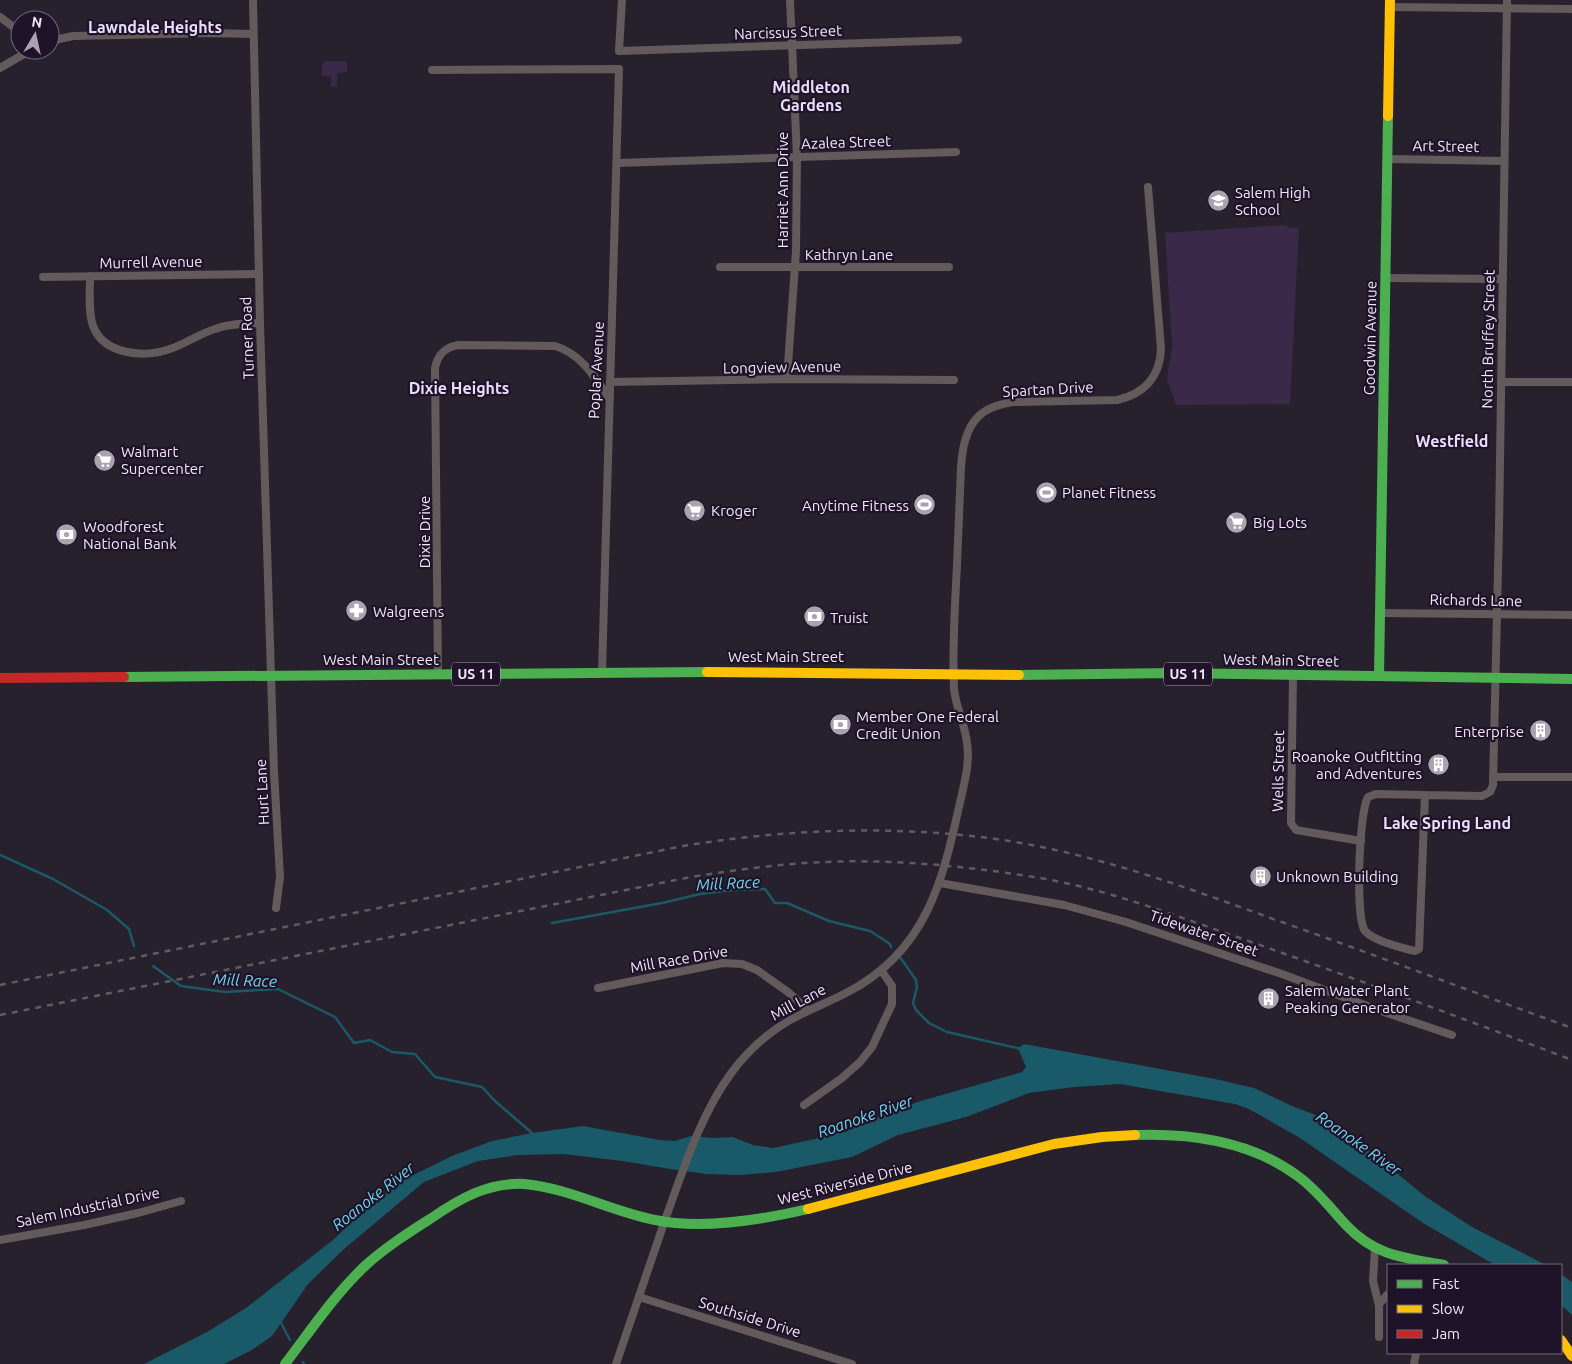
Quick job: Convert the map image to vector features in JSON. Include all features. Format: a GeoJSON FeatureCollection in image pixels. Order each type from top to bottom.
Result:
{"type":"FeatureCollection","features":[{"type":"Feature","properties":{"kind":"street","name":"Turner Road"},"geometry":{"type":"LineString","coordinates":[[253,0],[260,323],[272,675]]}},
{"type":"Feature","properties":{"kind":"street","name":"Narcissus Street"},"geometry":{"type":"LineString","coordinates":[[622,0],[619,51],[958,40]]}},
{"type":"Feature","properties":{"kind":"street","name":"Harriet Ann Drive"},"geometry":{"type":"LineString","coordinates":[[787,379],[796,268],[797,157],[790,0]]}},
{"type":"Feature","properties":{"kind":"street"},"geometry":{"type":"LineString","coordinates":[[1390,3],[1507,4],[1572,9]]}},
{"type":"Feature","properties":{"kind":"street","name":"Goodwin Avenue"},"geometry":{"type":"LineString","coordinates":[[1379,676],[1390,3]]}},
{"type":"Feature","properties":{"kind":"street","name":"North Bruffey Street"},"geometry":{"type":"LineString","coordinates":[[1493,777],[1507,4]]}},
{"type":"Feature","properties":{"kind":"street"},"geometry":{"type":"LineString","coordinates":[[60,39],[73,36],[254,34]]}},
{"type":"Feature","properties":{"kind":"street"},"geometry":{"type":"LineString","coordinates":[[0,68],[14,60]]}},
{"type":"Feature","properties":{"kind":"street","name":"Poplar Avenue"},"geometry":{"type":"LineString","coordinates":[[432,70],[619,69],[602,672]]}},
{"type":"Feature","properties":{"kind":"street","name":"Azalea Street"},"geometry":{"type":"LineString","coordinates":[[617,163],[956,152]]}},
{"type":"Feature","properties":{"kind":"street","name":"Art Street"},"geometry":{"type":"LineString","coordinates":[[1388,159],[1504,161]]}},
{"type":"Feature","properties":{"kind":"street","name":"Spartan Drive"},"geometry":{"type":"LineString","coordinates":[[954,674],[957,550],[962,464],[964,444],[968,431],[980,416],[998,404],[1117,400],[1141,391],[1154,377],[1158,368],[1161,349],[1148,187]]}},
{"type":"Feature","properties":{"kind":"street","name":"Kathryn Lane"},"geometry":{"type":"LineString","coordinates":[[720,267],[949,267]]}},
{"type":"Feature","properties":{"kind":"street","name":"Murrell Avenue"},"geometry":{"type":"LineString","coordinates":[[43,277],[259,274]]}},
{"type":"Feature","properties":{"kind":"street"},"geometry":{"type":"LineString","coordinates":[[90,276],[91,317],[94,327],[102,340],[115,350],[124,352],[160,352],[227,325],[260,323]]}},
{"type":"Feature","properties":{"kind":"street"},"geometry":{"type":"LineString","coordinates":[[1386,278],[1503,279]]}},
{"type":"Feature","properties":{"kind":"street","name":"Dixie Drive"},"geometry":{"type":"LineString","coordinates":[[438,674],[436,361],[439,355],[446,348],[459,345],[537,344],[555,346],[571,352],[594,376],[609,398]]}},
{"type":"Feature","properties":{"kind":"street","name":"Longview Avenue"},"geometry":{"type":"LineString","coordinates":[[610,382],[787,379],[954,380]]}},
{"type":"Feature","properties":{"kind":"street"},"geometry":{"type":"LineString","coordinates":[[1501,382],[1572,382]]}},
{"type":"Feature","properties":{"kind":"street","name":"Richards Lane"},"geometry":{"type":"LineString","coordinates":[[1380,612],[1572,615]]}},
{"type":"Feature","properties":{"kind":"street","name":"West Main Street"},"geometry":{"type":"LineString","coordinates":[[0,678],[774,671],[1050,675],[1136,673],[1572,679]]}},
{"type":"Feature","properties":{"kind":"street","name":"Mill Lane"},"geometry":{"type":"LineString","coordinates":[[616,1364],[676,1190],[699,1133],[722,1086],[746,1056],[774,1030],[808,1010],[846,993],[881,970],[896,956],[927,913],[940,883],[968,764],[968,744],[956,701],[954,674]]}},
{"type":"Feature","properties":{"kind":"street","name":"Hurt Lane"},"geometry":{"type":"LineString","coordinates":[[272,675],[274,771],[280,877],[276,908]]}},
{"type":"Feature","properties":{"kind":"street","name":"Wells Street"},"geometry":{"type":"LineString","coordinates":[[1293,675],[1291,823],[1296,830],[1361,842]]}},
{"type":"Feature","properties":{"kind":"street"},"geometry":{"type":"LineString","coordinates":[[1425,795],[1417,951],[1371,936],[1362,925],[1359,900],[1361,842],[1364,806],[1368,797],[1376,794],[1482,796],[1488,794],[1493,789],[1493,777],[1572,777]]}},
{"type":"Feature","properties":{"kind":"street","name":"Tidewater Street"},"geometry":{"type":"LineString","coordinates":[[940,883],[1064,905],[1126,922],[1282,974],[1386,1013],[1452,1035]]}},
{"type":"Feature","properties":{"kind":"street","name":"Mill Race Drive"},"geometry":{"type":"LineString","coordinates":[[598,988],[722,963],[736,963],[757,970],[788,992],[808,1010]]}},
{"type":"Feature","properties":{"kind":"street"},"geometry":{"type":"LineString","coordinates":[[804,1105],[860,1062],[872,1047],[892,1004],[892,986],[881,970]]}},
{"type":"Feature","properties":{"kind":"street","name":"West Riverside Drive"},"geometry":{"type":"LineString","coordinates":[[285,1364],[337,1297],[367,1264],[384,1250],[444,1209],[481,1190],[507,1184],[532,1185],[563,1192],[638,1216],[665,1221],[722,1223],[777,1216],[822,1206],[1064,1142],[1093,1138],[1181,1136],[1239,1147],[1271,1158],[1294,1172],[1308,1184],[1357,1236],[1375,1248],[1397,1261],[1432,1264]]}},
{"type":"Feature","properties":{"kind":"street","name":"Salem Industrial Drive"},"geometry":{"type":"LineString","coordinates":[[0,1240],[84,1225],[181,1201]]}},
{"type":"Feature","properties":{"kind":"street"},"geometry":{"type":"LineString","coordinates":[[1375,1248],[1373,1281],[1379,1304],[1378,1337]]}},
{"type":"Feature","properties":{"kind":"street"},"geometry":{"type":"LineString","coordinates":[[1379,1304],[1387,1295]]}},
{"type":"Feature","properties":{"kind":"street","name":"Southside Drive"},"geometry":{"type":"LineString","coordinates":[[639,1297],[852,1364]]}},
{"type":"Feature","properties":{"kind":"street"},"geometry":{"type":"LineString","coordinates":[[1562,1341],[1572,1356]]}},
{"type":"Feature","properties":{"kind":"shaded area"},"geometry":{"type":"Polygon","coordinates":[[[325,61],[345,61],[347,63],[347,72],[337,73],[337,87],[331,87],[331,76],[322,76],[322,65],[325,61]]]}},
{"type":"Feature","properties":{"kind":"shaded area"},"geometry":{"type":"Polygon","coordinates":[[[1285,225],[1289,228],[1299,228],[1290,404],[1176,405],[1167,379],[1172,346],[1165,233],[1285,225]]]}},
{"type":"Feature","properties":{"kind":"water","name":"Roanoke River"},"geometry":{"type":"Polygon","coordinates":[[[1024,1044],[1215,1079],[1254,1088],[1292,1106],[1334,1122],[1426,1197],[1472,1227],[1544,1264],[1493,1264],[1423,1223],[1300,1138],[1249,1109],[1235,1104],[1120,1084],[1074,1087],[1029,1093],[966,1117],[898,1135],[852,1157],[776,1172],[740,1175],[707,1174],[563,1154],[518,1155],[478,1161],[424,1182],[344,1249],[308,1284],[272,1336],[252,1350],[224,1364],[144,1364],[207,1332],[246,1308],[333,1240],[372,1203],[401,1181],[452,1156],[492,1141],[583,1126],[660,1140],[675,1141],[691,1136],[733,1137],[753,1145],[773,1148],[815,1139],[921,1101],[1022,1072],[1026,1067],[1018,1048],[1024,1044]]]}},
{"type":"Feature","properties":{"kind":"water"},"geometry":{"type":"Polygon","coordinates":[[[1562,1275],[1572,1282],[1572,1315],[1562,1306],[1562,1275]]]}},
{"type":"Feature","properties":{"kind":"waterway","name":"Mill Race"},"geometry":{"type":"LineString","coordinates":[[0,855],[53,879],[107,910],[129,929],[134,946]]}},
{"type":"Feature","properties":{"kind":"waterway","name":"Mill Race"},"geometry":{"type":"LineString","coordinates":[[552,923],[662,903],[700,894],[731,890],[765,889],[775,903],[787,903],[829,921],[870,931],[890,944],[891,947]]}},
{"type":"Feature","properties":{"kind":"waterway","name":"Mill Race"},"geometry":{"type":"LineString","coordinates":[[900,957],[916,980],[917,987],[913,1003],[916,1010],[929,1023],[947,1032],[1021,1049]]}},
{"type":"Feature","properties":{"kind":"waterway","name":"Mill Race"},"geometry":{"type":"LineString","coordinates":[[153,966],[181,986],[225,992],[278,989],[335,1017],[354,1043],[370,1040],[392,1052],[415,1054],[435,1077],[482,1087],[532,1135]]}},
{"type":"Feature","properties":{"kind":"waterway"},"geometry":{"type":"LineString","coordinates":[[280,1321],[290,1340]]}},
{"type":"Feature","properties":{"kind":"railway"},"geometry":{"type":"LineString","coordinates":[[0,985],[683,846],[722,840],[800,833],[840,831],[918,832],[996,839],[1032,845],[1139,872],[1208,895],[1572,1028]]}},
{"type":"Feature","properties":{"kind":"railway"},"geometry":{"type":"LineString","coordinates":[[0,1015],[691,877],[790,864],[850,861],[929,864],[1008,873],[1060,882],[1112,895],[1164,911],[1323,968],[1572,1060]]}},
{"type":"Feature","properties":{"kind":"traffic: fast"},"geometry":{"type":"LineString","coordinates":[[1379,676],[1388,116]]}},
{"type":"Feature","properties":{"kind":"traffic: fast"},"geometry":{"type":"LineString","coordinates":[[124,677],[707,672]]}},
{"type":"Feature","properties":{"kind":"traffic: fast"},"geometry":{"type":"LineString","coordinates":[[1019,675],[1173,673],[1572,679]]}},
{"type":"Feature","properties":{"kind":"traffic: fast"},"geometry":{"type":"LineString","coordinates":[[1135,1135],[1199,1138],[1221,1142],[1262,1155],[1306,1182],[1347,1226],[1369,1244],[1392,1254],[1439,1264]]}},
{"type":"Feature","properties":{"kind":"traffic: fast"},"geometry":{"type":"LineString","coordinates":[[285,1364],[334,1300],[366,1265],[397,1240],[441,1212],[474,1193],[486,1189],[511,1184],[541,1186],[638,1216],[673,1223],[712,1224],[752,1220],[808,1209]]}},
{"type":"Feature","properties":{"kind":"traffic: slow"},"geometry":{"type":"LineString","coordinates":[[1388,116],[1390,0]]}},
{"type":"Feature","properties":{"kind":"traffic: slow"},"geometry":{"type":"LineString","coordinates":[[707,672],[1019,675]]}},
{"type":"Feature","properties":{"kind":"traffic: slow"},"geometry":{"type":"LineString","coordinates":[[808,1209],[1054,1144],[1102,1137],[1135,1135]]}},
{"type":"Feature","properties":{"kind":"traffic: slow"},"geometry":{"type":"LineString","coordinates":[[1562,1341],[1572,1356]]}},
{"type":"Feature","properties":{"kind":"traffic: jam"},"geometry":{"type":"LineString","coordinates":[[0,678],[124,677]]}},
{"type":"Feature","properties":{"kind":"place","name":"Salem High School"},"geometry":{"type":"Point","coordinates":[1219,201]}},
{"type":"Feature","properties":{"kind":"place","name":"Walmart Supercenter"},"geometry":{"type":"Point","coordinates":[105,460]}},
{"type":"Feature","properties":{"kind":"place","name":"Planet Fitness"},"geometry":{"type":"Point","coordinates":[1046,492]}},
{"type":"Feature","properties":{"kind":"place","name":"Anytime Fitness"},"geometry":{"type":"Point","coordinates":[925,505]}},
{"type":"Feature","properties":{"kind":"place","name":"Kroger"},"geometry":{"type":"Point","coordinates":[695,510]}},
{"type":"Feature","properties":{"kind":"place","name":"Big Lots"},"geometry":{"type":"Point","coordinates":[1237,522]}},
{"type":"Feature","properties":{"kind":"place","name":"Woodforest National Bank"},"geometry":{"type":"Point","coordinates":[67,535]}},
{"type":"Feature","properties":{"kind":"place","name":"Walgreens"},"geometry":{"type":"Point","coordinates":[357,611]}},
{"type":"Feature","properties":{"kind":"place","name":"Truist"},"geometry":{"type":"Point","coordinates":[814,617]}},
{"type":"Feature","properties":{"kind":"place","name":"Member One Federal Credit Union"},"geometry":{"type":"Point","coordinates":[840,725]}},
{"type":"Feature","properties":{"kind":"place","name":"Enterprise"},"geometry":{"type":"Point","coordinates":[1540,731]}},
{"type":"Feature","properties":{"kind":"place","name":"Roanoke Outfitting and Adventures"},"geometry":{"type":"Point","coordinates":[1438,765]}},
{"type":"Feature","properties":{"kind":"place","name":"Unknown Building"},"geometry":{"type":"Point","coordinates":[1260,876]}},
{"type":"Feature","properties":{"kind":"place","name":"Salem Water Plant Peaking Generator"},"geometry":{"type":"Point","coordinates":[1269,999]}},
{"type":"Feature","properties":{"kind":"district","name":"Lawndale Heights"},"geometry":{"type":"Point","coordinates":[155,27]}},
{"type":"Feature","properties":{"kind":"district","name":"Middleton Gardens"},"geometry":{"type":"Point","coordinates":[811,96]}},
{"type":"Feature","properties":{"kind":"district","name":"Dixie Heights"},"geometry":{"type":"Point","coordinates":[459,388]}},
{"type":"Feature","properties":{"kind":"district","name":"Westfield"},"geometry":{"type":"Point","coordinates":[1452,441]}},
{"type":"Feature","properties":{"kind":"district","name":"Lake Spring Land"},"geometry":{"type":"Point","coordinates":[1447,823]}}]}
